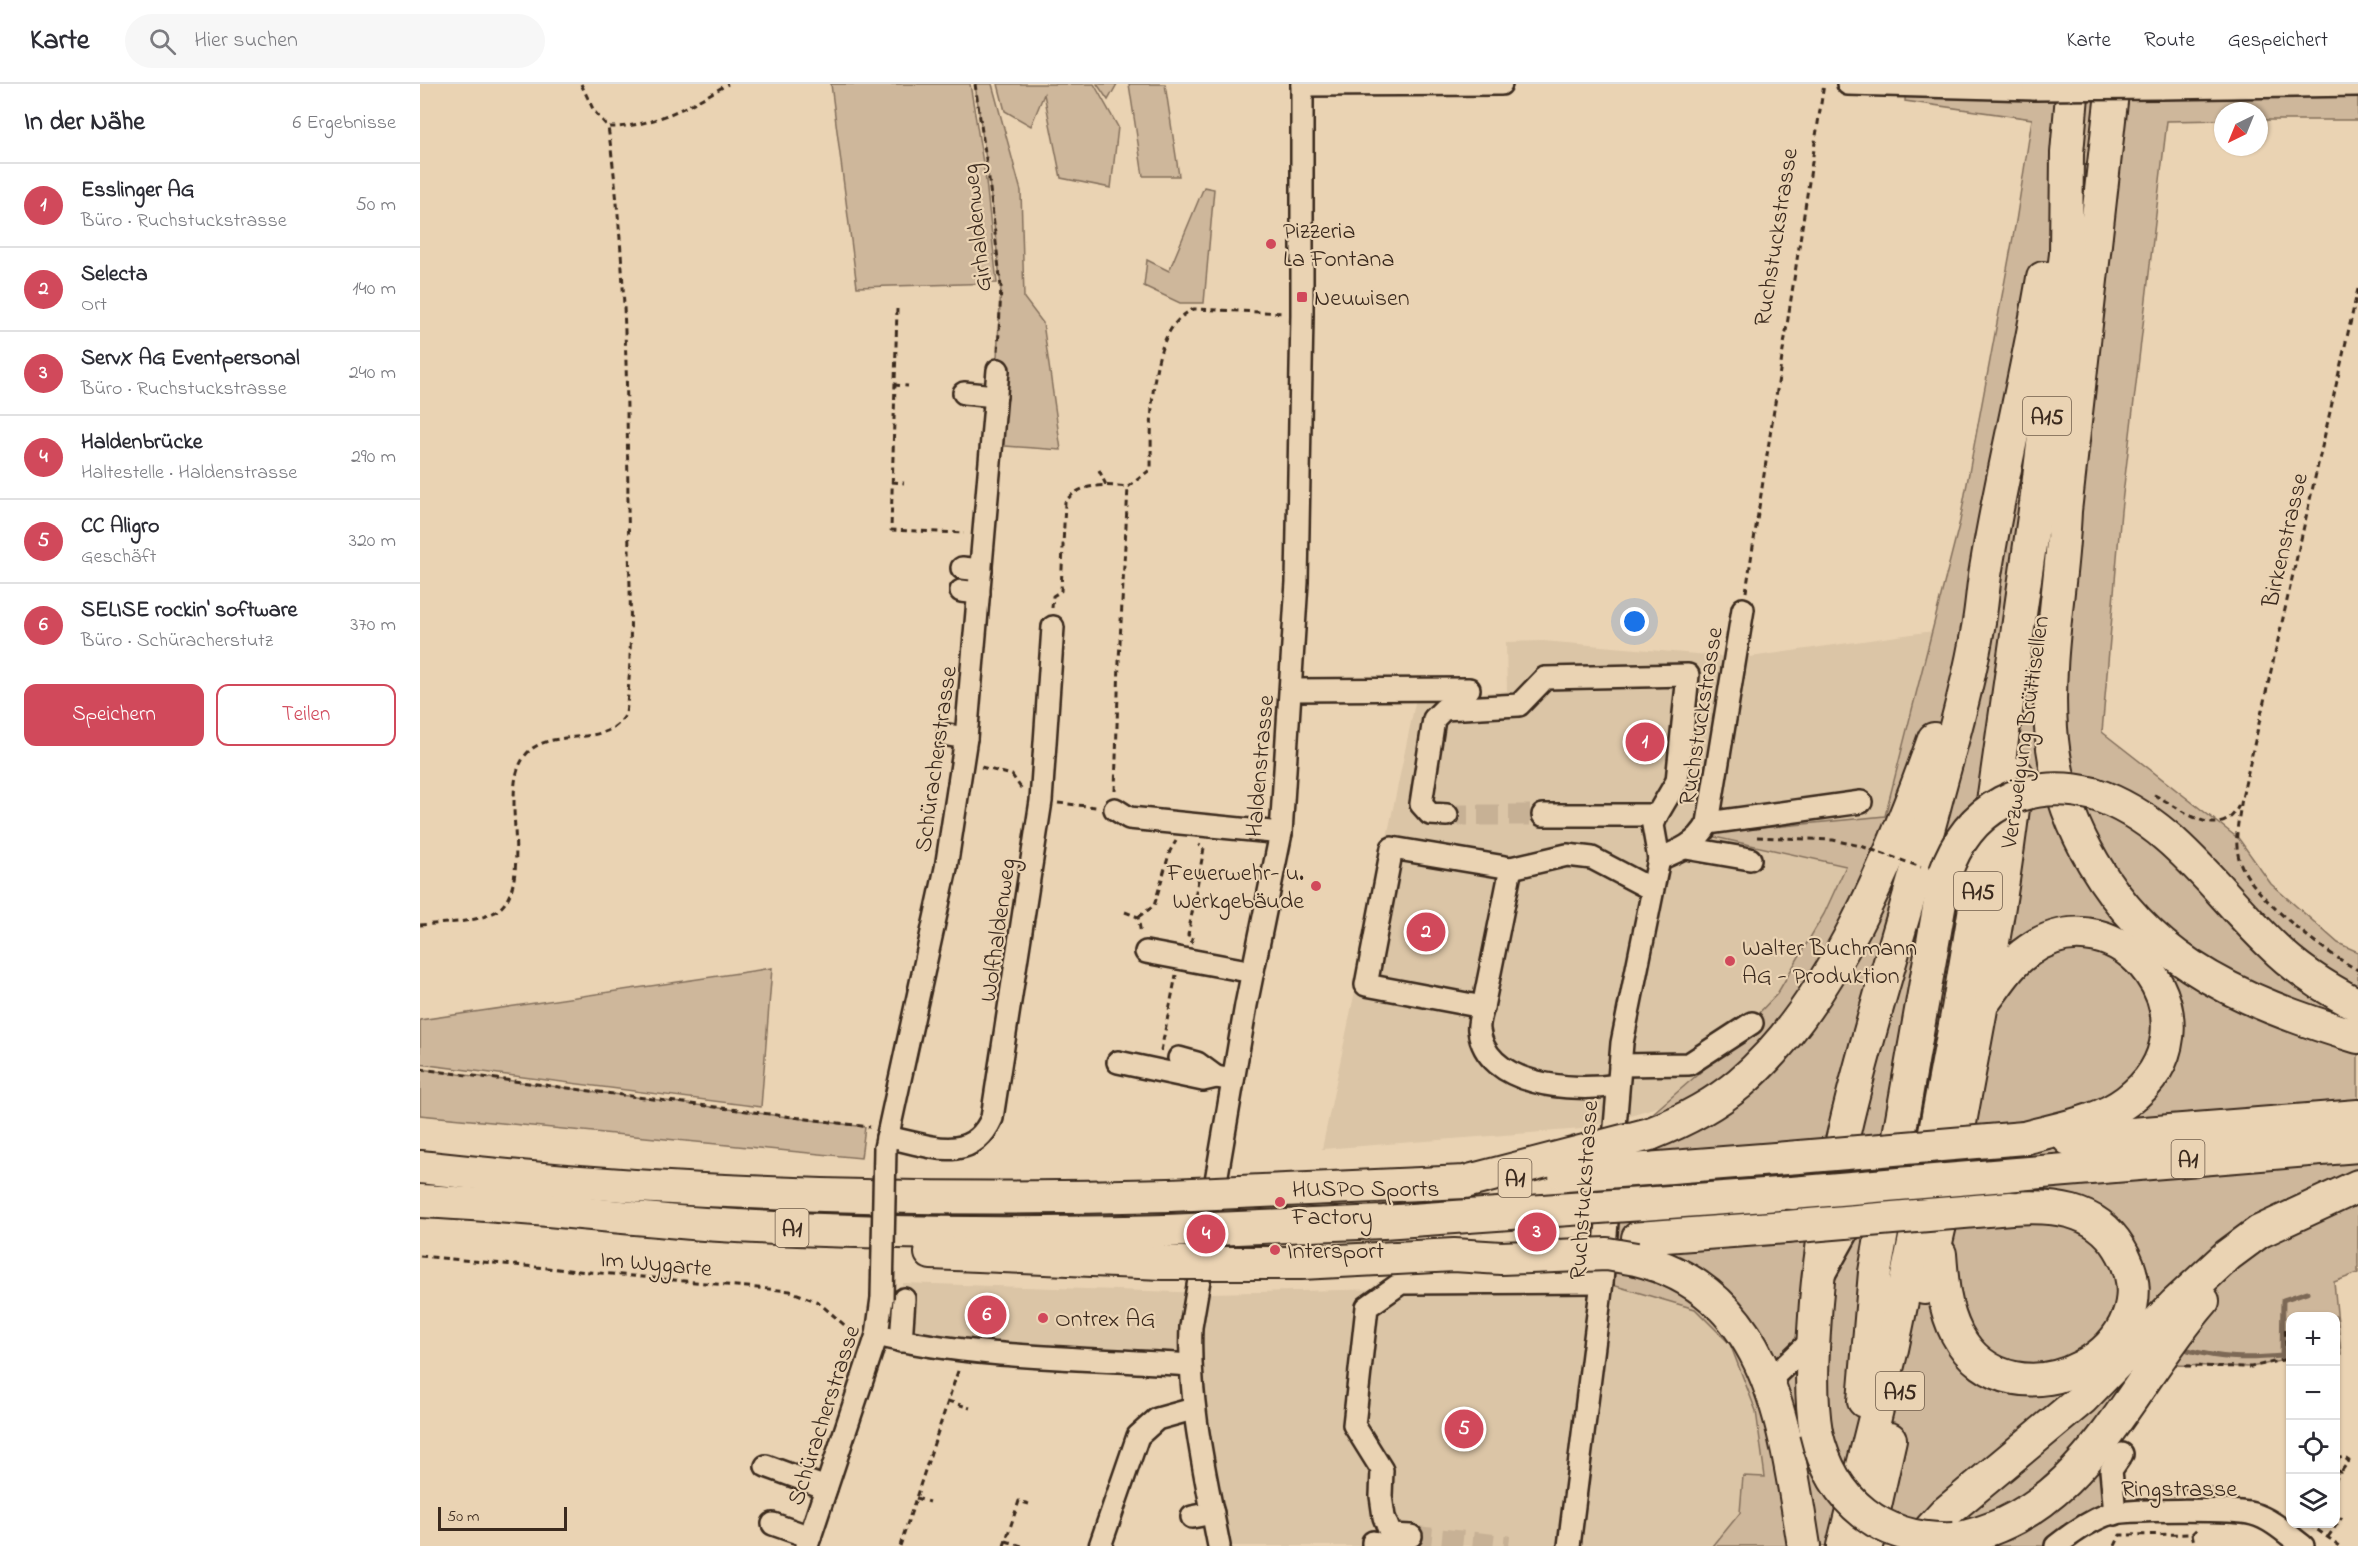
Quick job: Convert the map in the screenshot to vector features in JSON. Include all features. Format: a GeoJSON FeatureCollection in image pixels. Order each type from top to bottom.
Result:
{"type":"FeatureCollection","features":[{"type":"Feature","properties":{"kind":"highway","name":"A15"},"geometry":{"type":"LineString","coordinates":[[1843,1546],[1892,1349],[1915,1238],[1956,1020],[1994,795],[2034,514],[2066,254],[2067,153],[2073,84]]}},
{"type":"Feature","properties":{"kind":"highway","name":"A15"},"geometry":{"type":"LineString","coordinates":[[2065,511],[2113,84]]}},
{"type":"Feature","properties":{"kind":"highway"},"geometry":{"type":"LineString","coordinates":[[2067,153],[1986,569],[1978,624],[1943,777],[1852,1094],[1829,1203],[1818,1286],[1812,1384],[1816,1432],[1830,1475],[1846,1497],[1865,1515],[1907,1534],[1930,1539],[1954,1539],[2001,1526],[2034,1509],[2061,1487],[2094,1450],[2168,1346],[2211,1292],[2237,1266],[2296,1216]]}},
{"type":"Feature","properties":{"kind":"highway"},"geometry":{"type":"LineString","coordinates":[[2065,511],[2052,669],[2050,726],[2056,770],[2064,798],[2094,863],[2135,918],[2190,966],[2258,1001],[2358,1037]]}},
{"type":"Feature","properties":{"kind":"highway","name":"Verzweigung Brüttisellen"},"geometry":{"type":"LineString","coordinates":[[1938,1237],[2009,847],[2018,762],[2047,564],[2065,511]]}},
{"type":"Feature","properties":{"kind":"highway"},"geometry":{"type":"LineString","coordinates":[[1465,1182],[1650,1134],[1698,1112],[1741,1082],[1787,1033],[1822,981],[1874,887],[1907,812],[1937,729],[1968,621],[1986,569]]}},
{"type":"Feature","properties":{"kind":"highway"},"geometry":{"type":"LineString","coordinates":[[1859,1476],[1872,1291],[1945,874],[1954,850],[1980,818],[2004,801],[2051,788],[2094,794],[2127,808],[2150,822],[2186,853],[2274,947],[2311,977],[2358,1005]]}},
{"type":"Feature","properties":{"kind":"highway"},"geometry":{"type":"LineString","coordinates":[[1982,1005],[2013,964],[2029,950],[2052,940],[2074,935],[2098,938],[2126,949],[2151,972],[2164,998],[2168,1025],[2164,1052],[2152,1076],[2139,1091],[2105,1115],[2024,1138]]}},
{"type":"Feature","properties":{"kind":"highway","name":"A1"},"geometry":{"type":"LineString","coordinates":[[420,1167],[592,1185],[778,1196],[943,1198],[1170,1196],[1465,1182],[2024,1138],[2070,1139],[2358,1116]]}},
{"type":"Feature","properties":{"kind":"highway","name":"A1"},"geometry":{"type":"LineString","coordinates":[[420,1202],[497,1204],[704,1224],[898,1232],[1166,1231],[1383,1222],[1642,1204],[2358,1146]]}},
{"type":"Feature","properties":{"kind":"highway"},"geometry":{"type":"LineString","coordinates":[[1915,1546],[1945,1513],[2082,1400],[2216,1265],[2259,1232],[2358,1186]]}},
{"type":"Feature","properties":{"kind":"highway"},"geometry":{"type":"LineString","coordinates":[[420,1202],[497,1219],[702,1240],[1162,1263],[1301,1263],[1454,1255],[1500,1246],[1637,1248],[1786,1227],[2011,1208],[2052,1207],[2084,1215],[2112,1237],[2127,1261],[2132,1292],[2124,1324],[2103,1353],[2084,1367],[2064,1376],[2041,1379],[2017,1378],[1987,1366],[1970,1352],[1957,1334],[1947,1305],[1938,1237]]}},
{"type":"Feature","properties":{"kind":"highway","name":"A15"},"geometry":{"type":"LineString","coordinates":[[1866,1546],[1919,1305],[1938,1237]]}},
{"type":"Feature","properties":{"kind":"highway"},"geometry":{"type":"LineString","coordinates":[[1637,1248],[1719,1302],[1746,1335],[1769,1381],[1804,1546]]}},
{"type":"Feature","properties":{"kind":"street"},"geometry":{"type":"LineString","coordinates":[[1302,84],[1501,84]]}},
{"type":"Feature","properties":{"kind":"street","name":"Haldenstrasse"},"geometry":{"type":"LineString","coordinates":[[1219,1546],[1203,1515],[1190,1365],[1196,1292],[1225,1079],[1253,972],[1281,833],[1297,582],[1302,315],[1302,84]]}},
{"type":"Feature","properties":{"kind":"street"},"geometry":{"type":"LineString","coordinates":[[1848,84],[2034,89],[2358,85]]}},
{"type":"Feature","properties":{"kind":"street","name":"Schüracherstrasse"},"geometry":{"type":"LineString","coordinates":[[808,1542],[874,1341],[882,1298],[887,1139],[946,867],[971,569],[998,370]]}},
{"type":"Feature","properties":{"kind":"street"},"geometry":{"type":"LineString","coordinates":[[964,393],[996,396]]}},
{"type":"Feature","properties":{"kind":"street","name":"Ruchstuckstrasse"},"geometry":{"type":"LineString","coordinates":[[1569,1546],[1602,1282],[1613,1079],[1659,859],[1686,848],[1701,834],[1708,823],[1743,609]]}},
{"type":"Feature","properties":{"kind":"street","name":"Wolfhaldenweg"},"geometry":{"type":"LineString","coordinates":[[887,1139],[961,1149],[974,1144],[985,1135],[992,1118],[1041,801],[1053,627]]}},
{"type":"Feature","properties":{"kind":"street"},"geometry":{"type":"LineString","coordinates":[[1447,814],[1430,814],[1421,804],[1434,719],[1444,709],[1519,705],[1545,678],[1688,675],[1677,781],[1653,825],[1659,859]]}},
{"type":"Feature","properties":{"kind":"street"},"geometry":{"type":"LineString","coordinates":[[1291,690],[1469,689]]}},
{"type":"Feature","properties":{"kind":"street"},"geometry":{"type":"LineString","coordinates":[[1708,823],[1861,802]]}},
{"type":"Feature","properties":{"kind":"street"},"geometry":{"type":"LineString","coordinates":[[1115,809],[1129,818],[1281,833]]}},
{"type":"Feature","properties":{"kind":"street"},"geometry":{"type":"LineString","coordinates":[[1543,815],[1657,815]]}},
{"type":"Feature","properties":{"kind":"street"},"geometry":{"type":"LineString","coordinates":[[1483,1007],[1366,985],[1392,848],[1511,868],[1567,855],[1592,858],[1651,889]]}},
{"type":"Feature","properties":{"kind":"street"},"geometry":{"type":"LineString","coordinates":[[1686,848],[1750,860]]}},
{"type":"Feature","properties":{"kind":"street"},"geometry":{"type":"LineString","coordinates":[[1550,849],[1579,849],[1615,858],[1631,867],[1651,889]]}},
{"type":"Feature","properties":{"kind":"street"},"geometry":{"type":"LineString","coordinates":[[1511,868],[1479,1030],[1488,1055],[1514,1074],[1542,1085],[1613,1079],[1689,1064],[1752,1023]]}},
{"type":"Feature","properties":{"kind":"street"},"geometry":{"type":"LineString","coordinates":[[1146,952],[1183,966],[1253,972]]}},
{"type":"Feature","properties":{"kind":"street"},"geometry":{"type":"LineString","coordinates":[[1179,1058],[1197,1063],[1225,1079]]}},
{"type":"Feature","properties":{"kind":"street"},"geometry":{"type":"LineString","coordinates":[[1118,1062],[1203,1080],[1225,1079]]}},
{"type":"Feature","properties":{"kind":"street"},"geometry":{"type":"LineString","coordinates":[[1507,1083],[1525,1093],[1561,1100],[1588,1097],[1613,1079]]}},
{"type":"Feature","properties":{"kind":"street"},"geometry":{"type":"LineString","coordinates":[[1818,1286],[1896,1145]]}},
{"type":"Feature","properties":{"kind":"street"},"geometry":{"type":"LineString","coordinates":[[1388,1541],[1380,1496],[1382,1470],[1354,1425],[1367,1307],[1401,1284],[1602,1282]]}},
{"type":"Feature","properties":{"kind":"street"},"geometry":{"type":"LineString","coordinates":[[901,1341],[904,1299]]}},
{"type":"Feature","properties":{"kind":"street"},"geometry":{"type":"LineString","coordinates":[[1769,1381],[1814,1339]]}},
{"type":"Feature","properties":{"kind":"street"},"geometry":{"type":"LineString","coordinates":[[874,1341],[901,1341],[1190,1365]]}},
{"type":"Feature","properties":{"kind":"street"},"geometry":{"type":"LineString","coordinates":[[1100,1546],[1138,1436],[1156,1419],[1193,1409]]}},
{"type":"Feature","properties":{"kind":"street"},"geometry":{"type":"LineString","coordinates":[[2115,1514],[2111,1470],[2122,1454]]}},
{"type":"Feature","properties":{"kind":"street"},"geometry":{"type":"LineString","coordinates":[[766,1466],[826,1488]]}},
{"type":"Feature","properties":{"kind":"street","name":"Ringstrasse"},"geometry":{"type":"LineString","coordinates":[[2055,1546],[2070,1535],[2108,1515],[2205,1512],[2254,1514],[2272,1523],[2303,1546]]}},
{"type":"Feature","properties":{"kind":"street"},"geometry":{"type":"LineString","coordinates":[[773,1524],[808,1542]]}},
{"type":"Feature","properties":{"kind":"path"},"geometry":{"type":"LineString","coordinates":[[420,925],[492,914],[505,904],[514,883],[515,779],[525,756],[542,743],[604,732],[622,722],[626,714],[629,634],[627,377],[618,198],[608,127],[594,111],[581,84]]}},
{"type":"Feature","properties":{"kind":"path"},"geometry":{"type":"LineString","coordinates":[[608,127],[630,128],[672,113],[728,84]]}},
{"type":"Feature","properties":{"kind":"path","name":"Girhaldenweg"},"geometry":{"type":"LineString","coordinates":[[975,84],[990,180],[1001,287],[998,370]]}},
{"type":"Feature","properties":{"kind":"path","name":"Ruchstuckstrasse"},"geometry":{"type":"LineString","coordinates":[[1743,609],[1824,84]]}},
{"type":"Feature","properties":{"kind":"path","name":"Birkenstrasse"},"geometry":{"type":"LineString","coordinates":[[2358,289],[2242,798],[2237,850],[2247,877],[2312,940],[2340,961],[2358,970]]}},
{"type":"Feature","properties":{"kind":"path"},"geometry":{"type":"LineString","coordinates":[[897,309],[891,531],[962,533]]}},
{"type":"Feature","properties":{"kind":"path"},"geometry":{"type":"LineString","coordinates":[[1053,596],[1061,591],[1065,502],[1069,497],[1093,485],[1128,487],[1151,469],[1155,374],[1171,326],[1184,313],[1194,309],[1302,315]]}},
{"type":"Feature","properties":{"kind":"path"},"geometry":{"type":"LineString","coordinates":[[894,385],[908,386]]}},
{"type":"Feature","properties":{"kind":"path"},"geometry":{"type":"LineString","coordinates":[[1099,470],[1106,485]]}},
{"type":"Feature","properties":{"kind":"path"},"geometry":{"type":"LineString","coordinates":[[892,483],[904,483]]}},
{"type":"Feature","properties":{"kind":"path"},"geometry":{"type":"LineString","coordinates":[[1115,809],[1119,660],[1128,487]]}},
{"type":"Feature","properties":{"kind":"path"},"geometry":{"type":"LineString","coordinates":[[2145,792],[2168,801],[2193,819],[2216,824],[2232,816],[2242,798]]}},
{"type":"Feature","properties":{"kind":"path"},"geometry":{"type":"LineString","coordinates":[[1756,837],[1833,840],[1861,846]]}},
{"type":"Feature","properties":{"kind":"path"},"geometry":{"type":"LineString","coordinates":[[1138,917],[1154,906],[1170,851],[1178,838],[1185,839]]}},
{"type":"Feature","properties":{"kind":"path"},"geometry":{"type":"LineString","coordinates":[[1157,1070],[1172,1001],[1193,936],[1188,935],[1204,848],[1191,840]]}},
{"type":"Feature","properties":{"kind":"path"},"geometry":{"type":"LineString","coordinates":[[1125,912],[1138,917],[1142,927],[1140,944],[1146,952]]}},
{"type":"Feature","properties":{"kind":"path"},"geometry":{"type":"LineString","coordinates":[[420,1069],[887,1139]]}},
{"type":"Feature","properties":{"kind":"path","name":"Im Wygarte"},"geometry":{"type":"LineString","coordinates":[[420,1256],[790,1291],[818,1302],[874,1341]]}},
{"type":"Feature","properties":{"kind":"path"},"geometry":{"type":"LineString","coordinates":[[2179,1374],[2185,1365],[2251,1367],[2287,1359],[2285,1326]]}},
{"type":"Feature","properties":{"kind":"path"},"geometry":{"type":"LineString","coordinates":[[900,1546],[965,1348]]}},
{"type":"Feature","properties":{"kind":"path"},"geometry":{"type":"LineString","coordinates":[[948,1401],[970,1408]]}},
{"type":"Feature","properties":{"kind":"path"},"geometry":{"type":"LineString","coordinates":[[2340,1458],[2349,1461],[2340,1473]]}},
{"type":"Feature","properties":{"kind":"path"},"geometry":{"type":"LineString","coordinates":[[916,1498],[929,1502]]}},
{"type":"Feature","properties":{"kind":"path"},"geometry":{"type":"LineString","coordinates":[[1004,1546],[1019,1501],[1029,1504]]}},
{"type":"Feature","properties":{"kind":"path"},"geometry":{"type":"LineString","coordinates":[[2115,1546],[2120,1535],[2192,1534],[2204,1520],[2205,1512]]}},
{"type":"Feature","properties":{"kind":"path"},"geometry":{"type":"LineString","coordinates":[[2328,1537],[2342,1517]]}},
{"type":"Feature","properties":{"kind":"path"},"geometry":{"type":"LineString","coordinates":[[2315,1528],[2340,1546]]}},
{"type":"Feature","properties":{"kind":"path"},"geometry":{"type":"LineString","coordinates":[[2192,1534],[2194,1546]]}},
{"type":"Feature","properties":{"kind":"path"},"geometry":{"type":"LineString","coordinates":[[1006,1541],[1022,1546]]}},
{"type":"Feature","properties":{"kind":"shaded area"},"geometry":{"type":"Polygon","coordinates":[[[831,84],[970,84],[986,181],[997,283],[857,287],[831,84]]]}},
{"type":"Feature","properties":{"kind":"shaded area"},"geometry":{"type":"Polygon","coordinates":[[[975,84],[992,84],[1021,191],[1024,298],[1043,323],[1061,450],[992,445],[1001,287],[975,84]]]}},
{"type":"Feature","properties":{"kind":"shaded area"},"geometry":{"type":"Polygon","coordinates":[[[998,84],[1094,84],[1118,127],[1111,188],[1061,178],[1044,94],[1031,126],[1005,111],[998,84]]]}},
{"type":"Feature","properties":{"kind":"shaded area"},"geometry":{"type":"Polygon","coordinates":[[[1097,84],[1117,84],[1108,100],[1097,84]]]}},
{"type":"Feature","properties":{"kind":"shaded area"},"geometry":{"type":"Polygon","coordinates":[[[1129,84],[1165,84],[1179,176],[1143,176],[1129,84]]]}},
{"type":"Feature","properties":{"kind":"shaded area"},"geometry":{"type":"Polygon","coordinates":[[[1906,84],[2358,84],[2358,120],[2268,120],[2268,102],[2214,102],[2214,120],[2167,121],[2121,511],[2102,732],[2239,839],[2271,884],[2338,943],[2358,952],[2358,1273],[2334,1282],[2337,1312],[2286,1312],[2286,1360],[2251,1367],[2173,1365],[2107,1459],[2108,1515],[2056,1546],[1713,1546],[1740,1513],[1743,1476],[1765,1477],[1756,1411],[1730,1344],[1695,1309],[1602,1282],[1616,1145],[1711,1063],[1777,994],[1824,914],[1846,866],[1701,834],[1885,816],[1960,521],[2016,221],[2032,119],[1905,101],[1906,84]]]}},
{"type":"Feature","properties":{"kind":"shaded area"},"geometry":{"type":"Polygon","coordinates":[[[1204,187],[1214,189],[1204,303],[1180,303],[1144,286],[1147,260],[1169,271],[1204,187]]]}},
{"type":"Feature","properties":{"kind":"shaded area"},"geometry":{"type":"Polygon","coordinates":[[[1933,631],[1885,816],[1704,834],[1846,865],[1824,914],[1777,995],[1711,1063],[1661,1106],[1582,1129],[1322,1149],[1416,698],[1507,691],[1506,642],[1543,641],[1743,658],[1933,631]]]}},
{"type":"Feature","properties":{"kind":"shaded area"},"geometry":{"type":"Polygon","coordinates":[[[772,968],[761,1107],[420,1064],[420,1020],[772,968]]]}},
{"type":"Feature","properties":{"kind":"shaded area"},"geometry":{"type":"Polygon","coordinates":[[[420,1069],[865,1127],[861,1158],[420,1115],[420,1069]]]}},
{"type":"Feature","properties":{"kind":"shaded area"},"geometry":{"type":"Polygon","coordinates":[[[902,1283],[1209,1293],[1610,1284],[1695,1309],[1730,1344],[1756,1411],[1765,1477],[1743,1476],[1740,1513],[1713,1546],[1230,1546],[1212,1449],[1200,1360],[901,1341],[902,1283]]]}},
{"type":"Feature","properties":{"kind":"waterway"},"geometry":{"type":"LineString","coordinates":[[2188,1350],[2235,1358],[2282,1356],[2283,1300],[2307,1292]]}},
{"type":"Feature","properties":{"kind":"tunnel"},"geometry":{"type":"LineString","coordinates":[[1447,815],[1543,815]]}},
{"type":"Feature","properties":{"kind":"tunnel"},"geometry":{"type":"LineString","coordinates":[[1411,1536],[1509,1546]]}},
{"type":"Feature","properties":{"kind":"place","name":"Pizzeria La Fontana"},"geometry":{"type":"Point","coordinates":[1271,244]}},
{"type":"Feature","properties":{"kind":"place","name":"Neuwisen"},"geometry":{"type":"Point","coordinates":[1302,297]}},
{"type":"Feature","properties":{"kind":"place","name":"Esslinger AG"},"geometry":{"type":"Point","coordinates":[1645,742]}},
{"type":"Feature","properties":{"kind":"place","name":"Feuerwehr- u. Werkgebäude"},"geometry":{"type":"Point","coordinates":[1316,886]}},
{"type":"Feature","properties":{"kind":"place","name":"Selecta"},"geometry":{"type":"Point","coordinates":[1426,932]}},
{"type":"Feature","properties":{"kind":"place","name":"Walter Buchmann AG - Produktion"},"geometry":{"type":"Point","coordinates":[1730,961]}},
{"type":"Feature","properties":{"kind":"place","name":"HUSPO Sports Factory"},"geometry":{"type":"Point","coordinates":[1280,1202]}},
{"type":"Feature","properties":{"kind":"place","name":"ServX AG Eventpersonal"},"geometry":{"type":"Point","coordinates":[1537,1232]}},
{"type":"Feature","properties":{"kind":"place","name":"Haldenbrücke"},"geometry":{"type":"Point","coordinates":[1206,1234]}},
{"type":"Feature","properties":{"kind":"place","name":"Intersport"},"geometry":{"type":"Point","coordinates":[1275,1250]}},
{"type":"Feature","properties":{"kind":"place","name":"SELISE rockin' software"},"geometry":{"type":"Point","coordinates":[987,1315]}},
{"type":"Feature","properties":{"kind":"place","name":"Ontrex AG"},"geometry":{"type":"Point","coordinates":[1043,1318]}},
{"type":"Feature","properties":{"kind":"place","name":"CC Aligro"},"geometry":{"type":"Point","coordinates":[1464,1429]}}]}
